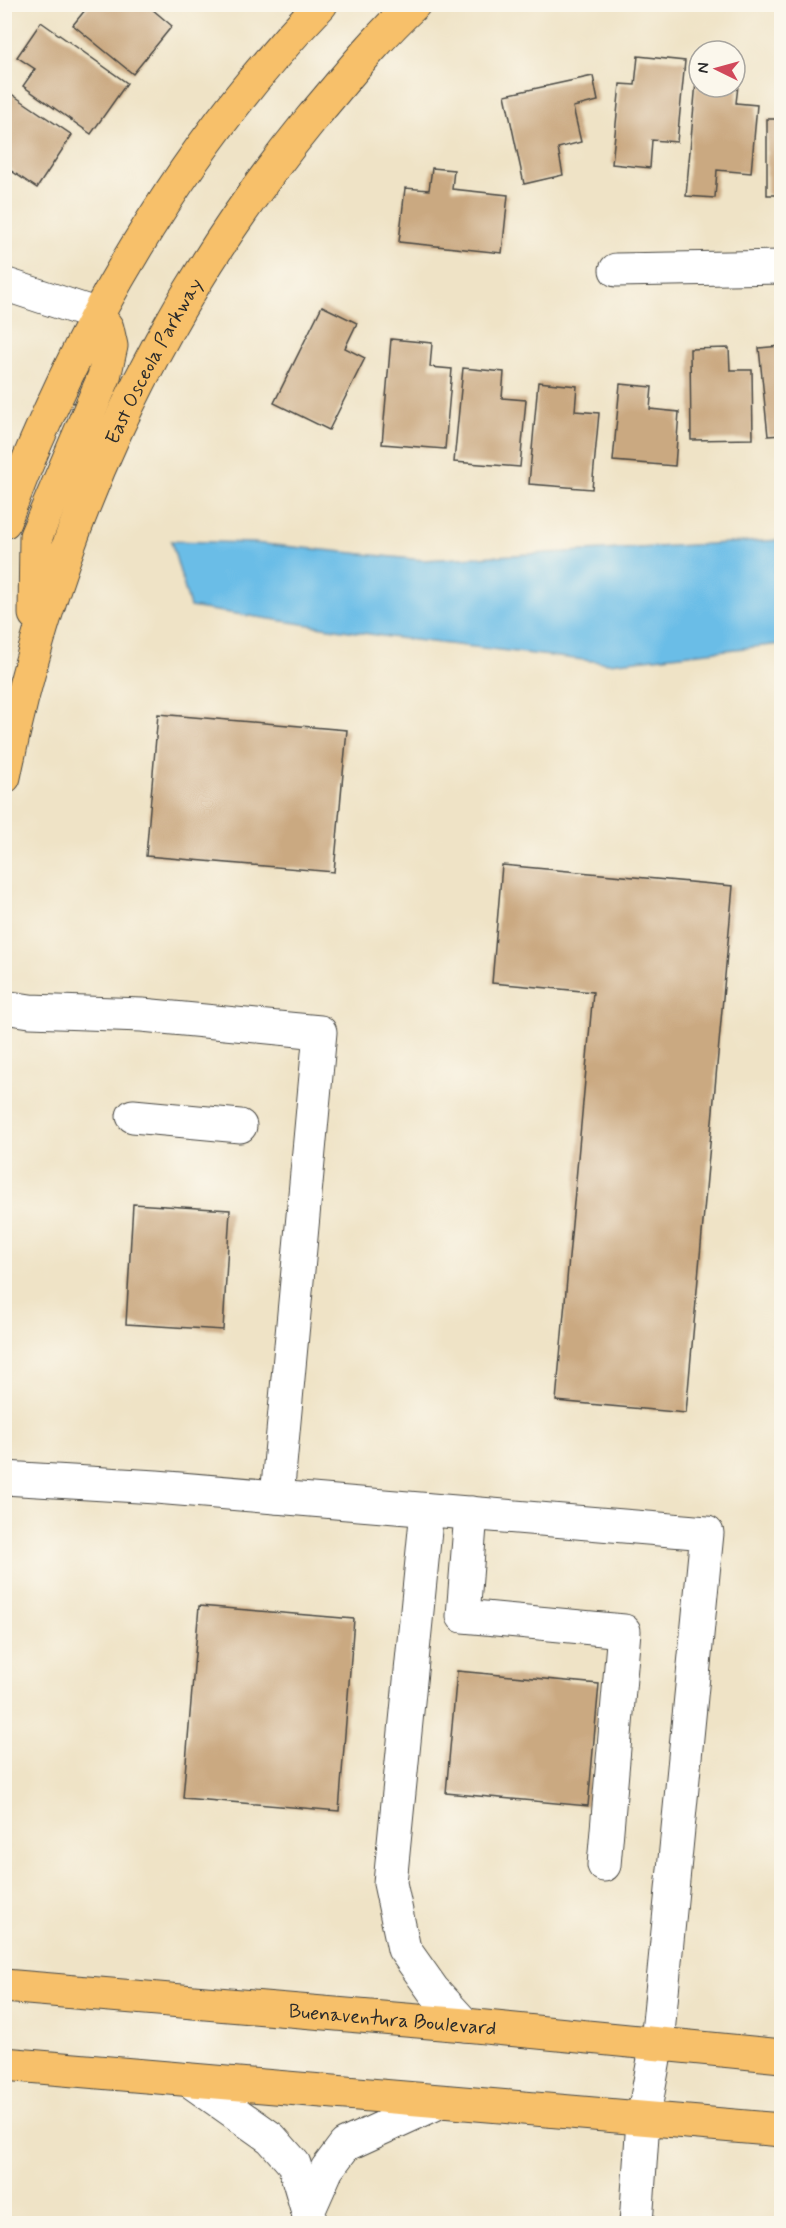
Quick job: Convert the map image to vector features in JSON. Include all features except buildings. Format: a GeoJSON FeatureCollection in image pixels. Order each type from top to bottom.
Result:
{"type":"FeatureCollection","features":[{"type":"Feature","properties":{"kind":"main road"},"geometry":{"type":"LineString","coordinates":[[4,522],[30,453],[98,315],[145,235],[210,136],[290,37],[321,4]]}},
{"type":"Feature","properties":{"kind":"main road","name":"East Osceola Parkway"},"geometry":{"type":"LineString","coordinates":[[4,777],[34,649],[73,529],[113,433],[166,330],[212,254],[271,169],[334,92],[414,4]]}},
{"type":"Feature","properties":{"kind":"main road"},"geometry":{"type":"LineString","coordinates":[[34,649],[36,536],[104,377],[111,346],[107,328],[98,315]]}},
{"type":"Feature","properties":{"kind":"main road","name":"Buenaventura Boulevard"},"geometry":{"type":"LineString","coordinates":[[4,1986],[465,2025],[782,2056]]}},
{"type":"Feature","properties":{"kind":"main road"},"geometry":{"type":"LineString","coordinates":[[4,2064],[782,2130]]}},
{"type":"Feature","properties":{"kind":"street"},"geometry":{"type":"LineString","coordinates":[[616,270],[782,267]]}},
{"type":"Feature","properties":{"kind":"street"},"geometry":{"type":"LineString","coordinates":[[4,284],[98,315]]}},
{"type":"Feature","properties":{"kind":"street"},"geometry":{"type":"LineString","coordinates":[[4,1007],[30,1011],[141,1015],[320,1032],[277,1497]]}},
{"type":"Feature","properties":{"kind":"street"},"geometry":{"type":"LineString","coordinates":[[133,1116],[240,1126]]}},
{"type":"Feature","properties":{"kind":"street"},"geometry":{"type":"LineString","coordinates":[[4,1478],[277,1497],[707,1533],[657,2043],[643,2120],[636,2223]]}},
{"type":"Feature","properties":{"kind":"street"},"geometry":{"type":"LineString","coordinates":[[427,1510],[390,1882],[404,1949],[433,1990],[465,2025]]}},
{"type":"Feature","properties":{"kind":"street"},"geometry":{"type":"LineString","coordinates":[[471,1514],[463,1616],[624,1631],[604,1865]]}},
{"type":"Feature","properties":{"kind":"street"},"geometry":{"type":"LineString","coordinates":[[189,2080],[271,2138],[294,2164],[308,2212],[327,2169],[345,2145],[439,2102]]}},
{"type":"Feature","properties":{"kind":"water"},"geometry":{"type":"Polygon","coordinates":[[[781,540],[781,644],[609,663],[389,637],[190,607],[171,541],[254,543],[423,560],[781,540]]]}}]}
